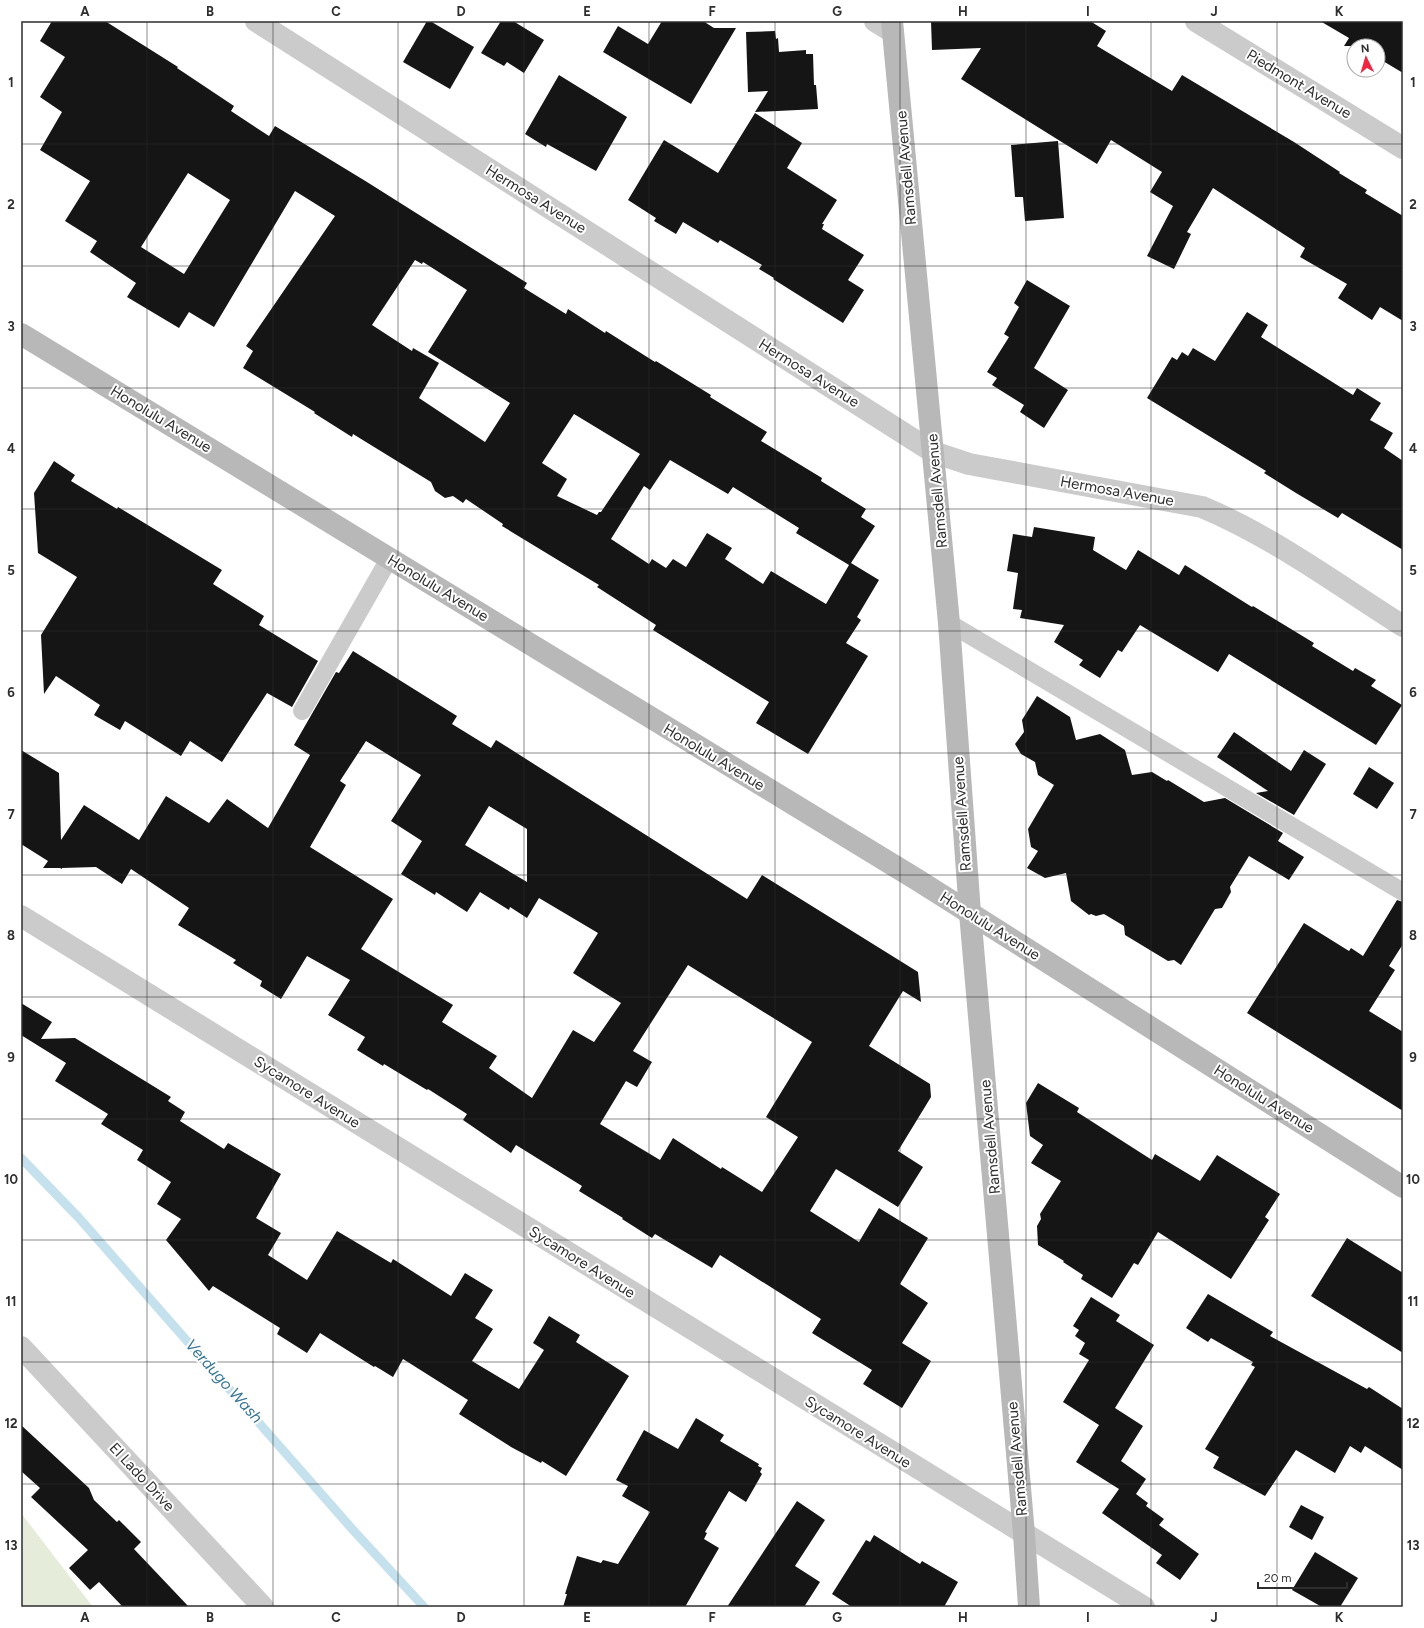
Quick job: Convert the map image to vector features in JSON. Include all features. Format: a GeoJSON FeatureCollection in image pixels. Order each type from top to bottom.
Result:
{"type":"FeatureCollection","features":[{"type":"Feature","properties":{"kind":"street","name":"Hermosa Avenue"},"geometry":{"type":"LineString","coordinates":[[256,21],[933,452],[969,464],[1202,507],[1224,516],[1268,540],[1403,626]]}},
{"type":"Feature","properties":{"kind":"street"},"geometry":{"type":"LineString","coordinates":[[874,21],[892,26]]}},
{"type":"Feature","properties":{"kind":"street","name":"Piedmont Avenue"},"geometry":{"type":"LineString","coordinates":[[1196,21],[1403,148]]}},
{"type":"Feature","properties":{"kind":"street","name":"Ramsdell Avenue"},"geometry":{"type":"LineString","coordinates":[[892,26],[949,623],[970,913],[1024,1534],[1029,1607]]}},
{"type":"Feature","properties":{"kind":"street","name":"Honolulu Avenue"},"geometry":{"type":"LineString","coordinates":[[21,334],[970,913],[1403,1186]]}},
{"type":"Feature","properties":{"kind":"street","name":"Sycamore Avenue"},"geometry":{"type":"LineString","coordinates":[[21,916],[1144,1607]]}},
{"type":"Feature","properties":{"kind":"street","name":"El Lado Drive"},"geometry":{"type":"LineString","coordinates":[[21,1347],[263,1607]]}},
{"type":"Feature","properties":{"kind":"lane"},"geometry":{"type":"LineString","coordinates":[[302,712],[389,559]]}},
{"type":"Feature","properties":{"kind":"lane"},"geometry":{"type":"LineString","coordinates":[[949,623],[1403,892]]}},
{"type":"Feature","properties":{"kind":"green space"},"geometry":{"type":"Polygon","coordinates":[[[21,1513],[93,1607],[21,1607],[21,1513]]]}},
{"type":"Feature","properties":{"kind":"building"},"geometry":{"type":"Polygon","coordinates":[[[52,21],[105,21],[178,67],[177,68],[234,106],[231,111],[269,136],[275,126],[527,283],[524,288],[566,314],[568,309],[605,333],[606,331],[711,395],[710,397],[767,432],[761,441],[822,478],[821,481],[866,509],[861,517],[875,526],[851,563],[879,580],[857,617],[861,620],[846,643],[868,656],[808,754],[756,723],[769,702],[653,630],[656,625],[597,587],[599,585],[502,526],[503,524],[466,499],[463,503],[453,496],[445,498],[435,491],[431,482],[353,434],[352,437],[314,413],[315,412],[243,368],[253,351],[246,346],[335,216],[295,191],[214,327],[189,312],[179,328],[127,297],[136,283],[90,252],[97,241],[65,221],[90,181],[40,150],[62,112],[40,97],[65,57],[40,41],[52,21]],[[188,173],[141,247],[184,274],[230,200],[188,173]],[[415,260],[372,325],[412,351],[413,348],[439,363],[419,398],[485,442],[510,403],[428,352],[467,290],[423,262],[422,264],[415,260]],[[574,414],[542,463],[567,479],[557,496],[597,515],[601,512],[640,454],[574,414]],[[670,460],[650,490],[644,486],[611,539],[649,564],[652,559],[666,568],[673,559],[686,567],[707,533],[732,548],[725,559],[763,584],[771,571],[826,604],[849,565],[796,533],[799,528],[733,487],[728,494],[670,460]]]}},
{"type":"Feature","properties":{"kind":"building"},"geometry":{"type":"Polygon","coordinates":[[[427,21],[430,21],[474,47],[450,89],[403,62],[427,21]]]}},
{"type":"Feature","properties":{"kind":"building"},"geometry":{"type":"Polygon","coordinates":[[[501,21],[513,21],[544,40],[524,73],[507,62],[504,66],[481,53],[501,21]]]}},
{"type":"Feature","properties":{"kind":"building"},"geometry":{"type":"Polygon","coordinates":[[[662,21],[703,21],[714,28],[736,28],[691,104],[603,52],[618,26],[648,44],[662,21]]]}},
{"type":"Feature","properties":{"kind":"building"},"geometry":{"type":"Polygon","coordinates":[[[931,21],[1090,21],[1106,31],[1097,46],[1172,91],[1182,75],[1294,142],[1367,190],[1365,193],[1403,216],[1403,321],[1380,307],[1372,320],[1338,298],[1347,284],[1300,257],[1305,248],[1213,188],[1187,232],[1191,234],[1174,269],[1147,256],[1173,206],[1150,192],[1162,172],[1111,140],[1097,164],[961,79],[981,48],[932,50],[931,21]]]}},
{"type":"Feature","properties":{"kind":"building"},"geometry":{"type":"Polygon","coordinates":[[[1320,21],[1403,21],[1403,73],[1386,63],[1386,38],[1349,38],[1320,21]]]}},
{"type":"Feature","properties":{"kind":"building"},"geometry":{"type":"Polygon","coordinates":[[[775,31],[776,39],[778,38],[779,52],[806,50],[806,54],[813,54],[814,85],[816,85],[818,109],[755,112],[768,91],[748,92],[746,32],[775,31]]]}},
{"type":"Feature","properties":{"kind":"building"},"geometry":{"type":"Polygon","coordinates":[[[559,75],[627,117],[596,171],[547,144],[546,147],[525,134],[559,75]]]}},
{"type":"Feature","properties":{"kind":"building"},"geometry":{"type":"Polygon","coordinates":[[[755,113],[802,143],[787,168],[837,200],[822,224],[824,224],[822,229],[864,255],[848,280],[864,290],[843,323],[759,269],[762,265],[720,240],[718,243],[683,222],[676,234],[654,221],[656,218],[628,200],[664,140],[718,173],[755,113]]]}},
{"type":"Feature","properties":{"kind":"building"},"geometry":{"type":"Polygon","coordinates":[[[1058,141],[1064,218],[1025,221],[1023,197],[1015,197],[1011,145],[1058,141]]]}},
{"type":"Feature","properties":{"kind":"building"},"geometry":{"type":"Polygon","coordinates":[[[1027,280],[1070,306],[1034,368],[1068,390],[1044,428],[1020,412],[1024,405],[992,385],[997,378],[987,372],[1009,337],[1004,334],[1019,307],[1014,303],[1027,280]]]}},
{"type":"Feature","properties":{"kind":"building"},"geometry":{"type":"Polygon","coordinates":[[[1247,312],[1268,325],[1261,337],[1353,395],[1357,388],[1381,403],[1370,420],[1393,433],[1384,448],[1403,461],[1403,550],[1342,513],[1338,518],[1264,473],[1266,471],[1147,398],[1172,357],[1177,360],[1182,352],[1188,356],[1193,348],[1215,361],[1247,312]]]}},
{"type":"Feature","properties":{"kind":"building"},"geometry":{"type":"Polygon","coordinates":[[[54,461],[75,475],[71,481],[117,509],[118,507],[222,570],[213,584],[264,616],[259,625],[318,661],[292,707],[267,693],[222,762],[190,741],[181,756],[125,721],[120,730],[94,715],[100,705],[56,676],[44,694],[41,635],[77,577],[38,553],[34,493],[54,461]]]}},
{"type":"Feature","properties":{"kind":"building"},"geometry":{"type":"Polygon","coordinates":[[[1034,527],[1095,537],[1093,550],[1126,570],[1138,550],[1179,575],[1185,565],[1252,607],[1253,606],[1314,643],[1312,646],[1353,671],[1355,668],[1376,680],[1371,686],[1402,705],[1376,745],[1229,654],[1218,672],[1140,625],[1122,652],[1118,650],[1100,678],[1079,665],[1083,660],[1054,642],[1064,625],[1020,618],[1022,610],[1013,609],[1018,573],[1007,571],[1013,534],[1032,537],[1034,527]]]}},
{"type":"Feature","properties":{"kind":"building"},"geometry":{"type":"Polygon","coordinates":[[[353,651],[457,716],[452,724],[491,748],[496,740],[747,899],[762,875],[918,972],[921,1002],[903,991],[869,1046],[930,1084],[931,1097],[898,1151],[923,1167],[898,1207],[836,1169],[810,1211],[859,1242],[879,1208],[928,1238],[900,1284],[928,1303],[902,1343],[931,1361],[902,1408],[863,1384],[872,1370],[812,1333],[821,1319],[720,1255],[712,1268],[655,1234],[652,1238],[579,1191],[582,1186],[516,1145],[511,1153],[463,1120],[467,1114],[428,1089],[427,1090],[384,1064],[383,1066],[357,1050],[365,1037],[328,1015],[350,980],[307,956],[281,999],[260,986],[262,981],[233,963],[236,960],[178,925],[189,908],[131,869],[122,884],[96,867],[62,869],[43,868],[48,861],[21,844],[21,750],[59,773],[61,840],[84,805],[139,840],[166,796],[209,823],[227,799],[268,828],[310,755],[294,745],[336,672],[339,673],[353,651]],[[366,741],[340,781],[346,785],[310,847],[393,899],[361,949],[453,1005],[442,1022],[497,1056],[489,1068],[532,1098],[573,1030],[594,1042],[621,1003],[573,973],[598,933],[539,898],[527,918],[510,907],[509,910],[480,892],[467,912],[436,892],[435,895],[401,874],[422,841],[391,821],[421,775],[366,741]],[[489,806],[465,845],[527,882],[527,829],[489,806]],[[688,965],[633,1051],[652,1062],[637,1087],[626,1081],[600,1124],[660,1160],[673,1138],[721,1169],[722,1167],[762,1192],[798,1137],[766,1117],[812,1042],[688,965]]]}},
{"type":"Feature","properties":{"kind":"building"},"geometry":{"type":"Polygon","coordinates":[[[1037,696],[1070,717],[1076,740],[1100,734],[1125,750],[1132,775],[1152,772],[1204,802],[1225,798],[1283,833],[1278,841],[1304,857],[1289,880],[1249,856],[1230,887],[1231,892],[1222,908],[1215,909],[1181,965],[1174,960],[1168,961],[1125,935],[1124,926],[1104,914],[1096,916],[1091,914],[1089,915],[1071,901],[1066,873],[1045,878],[1027,868],[1038,851],[1031,847],[1028,829],[1054,785],[1038,775],[1035,762],[1021,754],[1015,744],[1024,732],[1022,720],[1037,696]]]}},
{"type":"Feature","properties":{"kind":"building"},"geometry":{"type":"Polygon","coordinates":[[[1234,732],[1291,771],[1304,750],[1326,764],[1294,815],[1256,793],[1268,791],[1217,757],[1234,732]]]}},
{"type":"Feature","properties":{"kind":"building"},"geometry":{"type":"Polygon","coordinates":[[[1369,767],[1394,783],[1377,809],[1353,794],[1369,767]]]}},
{"type":"Feature","properties":{"kind":"building"},"geometry":{"type":"Polygon","coordinates":[[[1397,900],[1403,902],[1403,944],[1389,966],[1395,970],[1369,1011],[1403,1032],[1403,1111],[1247,1013],[1304,923],[1349,951],[1351,948],[1363,956],[1397,900]]]}},
{"type":"Feature","properties":{"kind":"building"},"geometry":{"type":"Polygon","coordinates":[[[21,1003],[52,1022],[41,1039],[75,1038],[171,1097],[168,1101],[185,1112],[180,1121],[224,1149],[228,1143],[281,1174],[256,1218],[281,1233],[268,1255],[307,1280],[337,1231],[391,1263],[393,1259],[451,1296],[465,1273],[493,1290],[475,1318],[493,1329],[472,1361],[519,1389],[544,1350],[533,1343],[549,1316],[580,1335],[576,1342],[629,1376],[566,1476],[542,1461],[541,1463],[511,1447],[459,1414],[468,1400],[403,1359],[393,1377],[375,1366],[374,1367],[320,1333],[307,1353],[277,1334],[280,1328],[213,1286],[209,1291],[166,1240],[181,1219],[157,1204],[171,1182],[137,1160],[143,1150],[101,1124],[108,1114],[55,1081],[66,1063],[21,1035],[21,1003]]]}},
{"type":"Feature","properties":{"kind":"building"},"geometry":{"type":"Polygon","coordinates":[[[1038,1083],[1079,1108],[1077,1112],[1152,1160],[1155,1154],[1200,1181],[1217,1155],[1280,1194],[1265,1217],[1269,1220],[1231,1279],[1158,1232],[1138,1265],[1134,1263],[1112,1298],[1081,1279],[1083,1275],[1038,1245],[1037,1226],[1041,1219],[1040,1214],[1061,1181],[1031,1163],[1043,1145],[1030,1136],[1026,1103],[1038,1083]]]}},
{"type":"Feature","properties":{"kind":"building"},"geometry":{"type":"Polygon","coordinates":[[[1347,1238],[1403,1273],[1403,1353],[1311,1296],[1347,1238]]]}},
{"type":"Feature","properties":{"kind":"building"},"geometry":{"type":"Polygon","coordinates":[[[1208,1294],[1273,1332],[1270,1336],[1367,1389],[1369,1387],[1403,1409],[1403,1470],[1365,1446],[1361,1453],[1350,1446],[1335,1473],[1296,1450],[1265,1496],[1213,1468],[1219,1457],[1205,1449],[1255,1367],[1251,1365],[1253,1362],[1211,1338],[1208,1342],[1186,1328],[1208,1294]]]}},
{"type":"Feature","properties":{"kind":"building"},"geometry":{"type":"Polygon","coordinates":[[[1091,1297],[1120,1315],[1116,1321],[1154,1345],[1115,1408],[1143,1426],[1121,1461],[1146,1479],[1136,1494],[1148,1503],[1146,1506],[1164,1519],[1159,1525],[1199,1554],[1180,1580],[1156,1563],[1162,1555],[1102,1513],[1119,1489],[1076,1462],[1099,1425],[1063,1402],[1089,1360],[1079,1354],[1085,1343],[1075,1336],[1079,1330],[1073,1326],[1091,1297]]]}},
{"type":"Feature","properties":{"kind":"building"},"geometry":{"type":"Polygon","coordinates":[[[696,1418],[724,1435],[720,1441],[759,1464],[758,1466],[762,1468],[760,1472],[762,1474],[746,1502],[729,1491],[705,1532],[707,1533],[704,1539],[719,1548],[685,1607],[563,1607],[567,1594],[565,1594],[577,1556],[601,1563],[603,1560],[618,1564],[650,1512],[622,1496],[628,1486],[616,1480],[644,1430],[678,1449],[696,1418]]]}},
{"type":"Feature","properties":{"kind":"building"},"geometry":{"type":"Polygon","coordinates":[[[21,1425],[89,1488],[94,1500],[117,1522],[119,1520],[141,1542],[134,1549],[189,1607],[123,1607],[99,1582],[90,1590],[69,1568],[88,1550],[31,1497],[40,1488],[21,1471],[21,1425]]]}},
{"type":"Feature","properties":{"kind":"building"},"geometry":{"type":"Polygon","coordinates":[[[797,1501],[825,1520],[795,1566],[820,1582],[804,1607],[727,1607],[797,1501]]]}},
{"type":"Feature","properties":{"kind":"building"},"geometry":{"type":"Polygon","coordinates":[[[1301,1505],[1324,1517],[1312,1540],[1289,1527],[1301,1505]]]}},
{"type":"Feature","properties":{"kind":"building"},"geometry":{"type":"Polygon","coordinates":[[[874,1535],[920,1564],[922,1561],[958,1582],[944,1607],[852,1607],[832,1594],[866,1540],[870,1542],[874,1535]]]}},
{"type":"Feature","properties":{"kind":"building"},"geometry":{"type":"Polygon","coordinates":[[[1315,1552],[1358,1578],[1340,1607],[1322,1607],[1292,1590],[1315,1552]]]}},
{"type":"Feature","properties":{"kind":"waterway","name":"Verdugo Wash"},"geometry":{"type":"LineString","coordinates":[[21,1158],[79,1218],[353,1530],[424,1607]]}}]}
